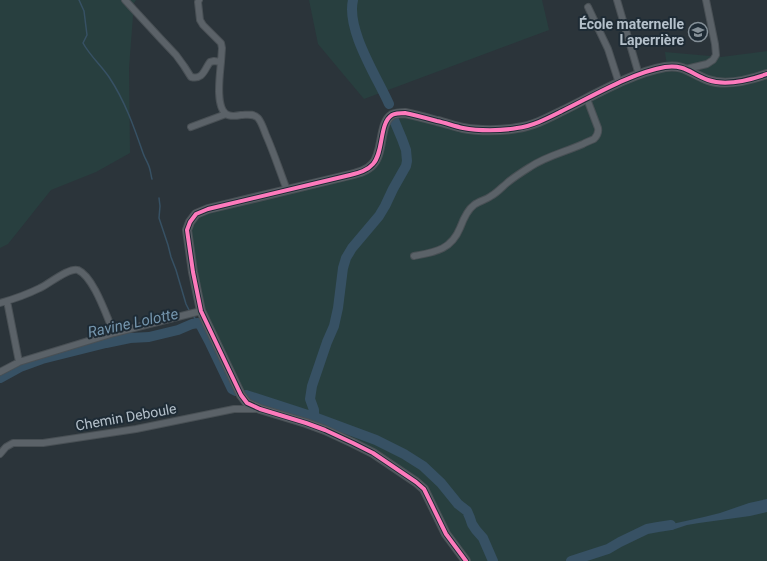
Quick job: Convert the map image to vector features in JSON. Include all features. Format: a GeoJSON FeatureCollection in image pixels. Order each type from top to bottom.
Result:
{"type":"FeatureCollection","features":[{"type":"Feature","properties":{"kind":"street"},"geometry":{"type":"LineString","coordinates":[[125,0],[176,55],[191,77],[199,77],[210,62],[222,62]]}},
{"type":"Feature","properties":{"kind":"street"},"geometry":{"type":"LineString","coordinates":[[199,0],[200,20],[221,43],[221,107],[224,112],[230,116],[249,114],[258,118],[262,124],[287,190]]}},
{"type":"Feature","properties":{"kind":"street"},"geometry":{"type":"LineString","coordinates":[[617,0],[639,74]]}},
{"type":"Feature","properties":{"kind":"street"},"geometry":{"type":"LineString","coordinates":[[466,561],[446,534],[424,489],[416,482],[372,453],[325,430],[260,409],[247,403],[241,395],[201,311],[193,272],[187,230],[190,222],[196,214],[208,209],[350,175],[368,168],[378,157],[384,126],[392,115],[405,113],[464,129],[496,130],[519,128],[542,121],[639,74],[667,67],[686,68],[707,64],[714,60],[716,55],[706,0]]}},
{"type":"Feature","properties":{"kind":"street"},"geometry":{"type":"LineString","coordinates":[[588,7],[608,49],[619,83]]}},
{"type":"Feature","properties":{"kind":"street"},"geometry":{"type":"LineString","coordinates":[[686,68],[716,82],[744,80],[767,74]]}},
{"type":"Feature","properties":{"kind":"street"},"geometry":{"type":"LineString","coordinates":[[414,256],[436,252],[450,244],[460,229],[461,223],[469,210],[474,205],[491,196],[534,165],[554,154],[595,138],[599,132],[587,99]]}},
{"type":"Feature","properties":{"kind":"street"},"geometry":{"type":"LineString","coordinates":[[191,127],[226,114]]}},
{"type":"Feature","properties":{"kind":"street"},"geometry":{"type":"LineString","coordinates":[[0,303],[33,292],[73,269],[78,270],[88,279],[96,290],[114,333]]}},
{"type":"Feature","properties":{"kind":"street"},"geometry":{"type":"LineString","coordinates":[[7,301],[19,362]]}},
{"type":"Feature","properties":{"kind":"street"},"geometry":{"type":"LineString","coordinates":[[0,372],[19,362],[114,333],[201,311]]}},
{"type":"Feature","properties":{"kind":"street","name":"Chemin Deboule"},"geometry":{"type":"LineString","coordinates":[[0,454],[6,447],[13,443],[43,443],[136,429],[234,409],[260,409]]}},
{"type":"Feature","properties":{"kind":"green space"},"geometry":{"type":"Polygon","coordinates":[[[0,0],[136,0],[134,3],[129,68],[130,153],[96,172],[51,190],[8,244],[0,248],[0,0]]]}},
{"type":"Feature","properties":{"kind":"green space"},"geometry":{"type":"Polygon","coordinates":[[[309,0],[542,0],[549,30],[364,99],[318,44],[309,0]]]}},
{"type":"Feature","properties":{"kind":"green space"},"geometry":{"type":"Polygon","coordinates":[[[767,51],[767,561],[466,561],[424,489],[373,453],[247,403],[201,311],[190,222],[196,214],[350,175],[373,164],[384,126],[396,114],[464,129],[519,128],[619,83],[667,67],[665,52],[721,57],[767,51]]]}},
{"type":"Feature","properties":{"kind":"water"},"geometry":{"type":"Polygon","coordinates":[[[767,499],[767,512],[750,516],[687,525],[672,530],[658,527],[661,524],[672,524],[704,517],[767,499]]]}},
{"type":"Feature","properties":{"kind":"waterway"},"geometry":{"type":"LineString","coordinates":[[79,0],[84,11],[87,35],[83,43],[103,68],[120,95],[149,166],[152,179]]}},
{"type":"Feature","properties":{"kind":"waterway"},"geometry":{"type":"LineString","coordinates":[[353,0],[352,12],[358,39],[370,67],[389,104]]}},
{"type":"Feature","properties":{"kind":"waterway"},"geometry":{"type":"LineString","coordinates":[[314,417],[314,410],[310,399],[312,386],[334,326],[343,268],[346,258],[352,248],[379,216],[406,166],[406,150],[394,120]]}},
{"type":"Feature","properties":{"kind":"waterway"},"geometry":{"type":"LineString","coordinates":[[159,198],[159,218],[189,310]]}},
{"type":"Feature","properties":{"kind":"waterway","name":"Ravine Lolotte"},"geometry":{"type":"LineString","coordinates":[[194,317],[198,323]]}},
{"type":"Feature","properties":{"kind":"waterway","name":"Ravine Lolotte"},"geometry":{"type":"LineString","coordinates":[[0,378],[20,367],[42,359],[130,338],[149,337],[178,330],[198,323],[210,343],[232,389],[236,391]]}},
{"type":"Feature","properties":{"kind":"waterway"},"geometry":{"type":"LineString","coordinates":[[246,395],[314,417],[376,440],[404,454],[423,466],[441,483],[458,504],[467,511],[472,524],[483,538],[493,561]]}},
{"type":"Feature","properties":{"kind":"waterway"},"geometry":{"type":"LineString","coordinates":[[571,561],[608,549],[647,529],[671,525]]}},
{"type":"Feature","properties":{"kind":"cycle path"},"geometry":{"type":"LineString","coordinates":[[466,561],[446,534],[424,489],[416,482],[373,453],[353,443],[325,430],[260,409],[247,403],[241,395],[201,311],[193,272],[187,230],[190,222],[196,214],[208,209],[350,175],[365,170],[371,166],[376,159],[385,124],[388,119],[395,114],[405,113],[469,129],[504,130],[523,127],[540,121],[639,74],[665,67],[672,66],[683,68],[702,78],[715,82],[745,80],[767,74]]}},
{"type":"Feature","properties":{"kind":"place","name":"École maternelle Laperrière"},"geometry":{"type":"Point","coordinates":[698,32]}}]}
